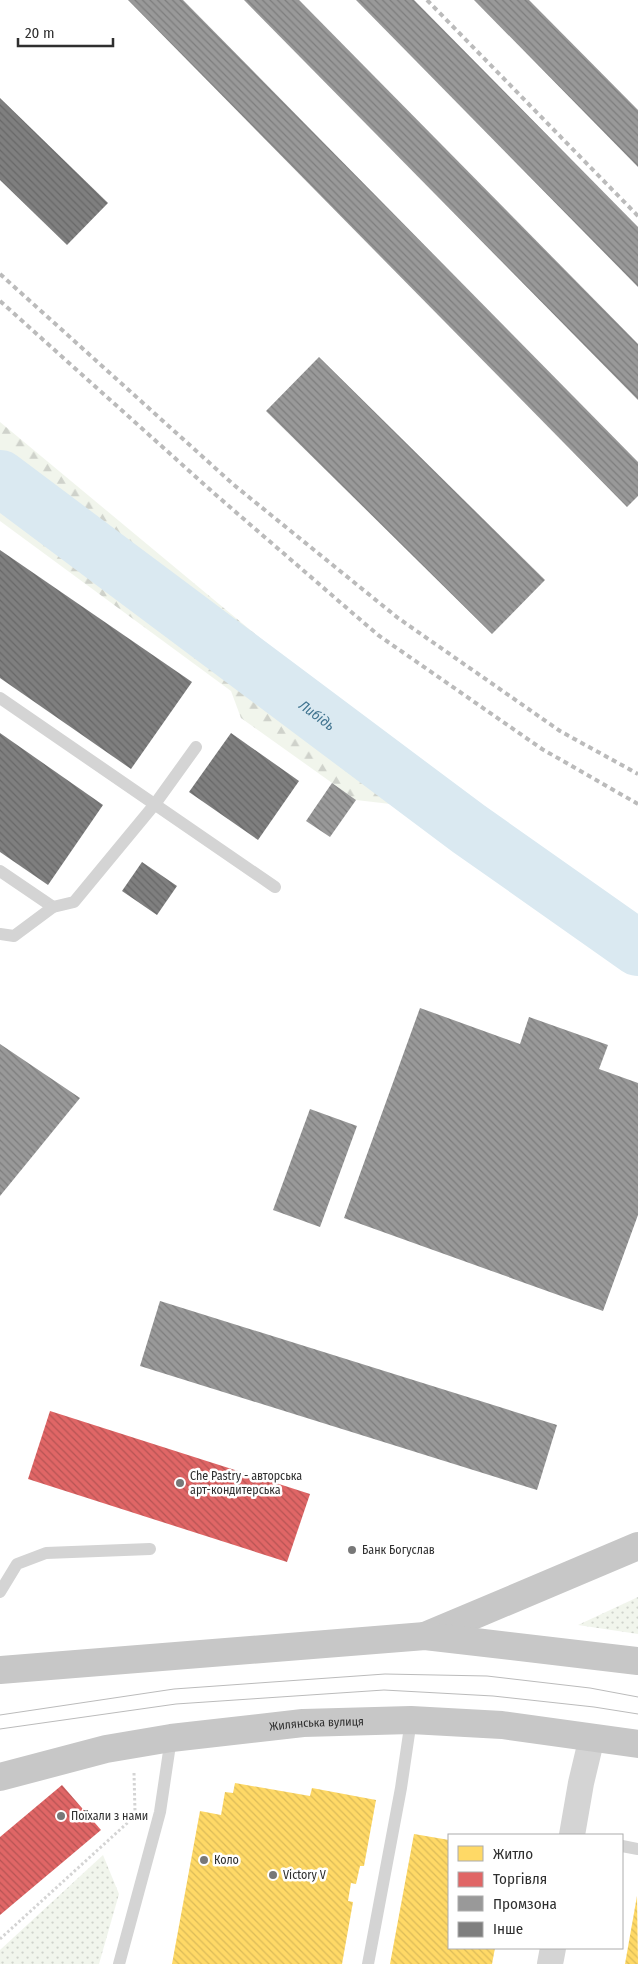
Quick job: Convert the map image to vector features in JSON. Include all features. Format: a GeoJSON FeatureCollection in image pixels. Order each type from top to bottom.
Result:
{"type":"FeatureCollection","features":[{"type":"Feature","properties":{"kind":"main road"},"geometry":{"type":"LineString","coordinates":[[425,1636],[638,1546]]}},
{"type":"Feature","properties":{"kind":"main road"},"geometry":{"type":"LineString","coordinates":[[0,1670],[425,1636],[638,1661]]}},
{"type":"Feature","properties":{"kind":"main road","name":"Жилянська вулиця"},"geometry":{"type":"LineString","coordinates":[[0,1776],[106,1749],[171,1738],[303,1724],[411,1720],[502,1725],[592,1736],[638,1744]]}},
{"type":"Feature","properties":{"kind":"street"},"geometry":{"type":"LineString","coordinates":[[572,1834],[592,1736]]}},
{"type":"Feature","properties":{"kind":"street"},"geometry":{"type":"LineString","coordinates":[[550,1964],[553,1949]]}},
{"type":"Feature","properties":{"kind":"lane"},"geometry":{"type":"LineString","coordinates":[[0,698],[275,887]]}},
{"type":"Feature","properties":{"kind":"lane"},"geometry":{"type":"LineString","coordinates":[[0,934],[14,936],[53,907],[74,902],[155,804],[196,747]]}},
{"type":"Feature","properties":{"kind":"lane"},"geometry":{"type":"LineString","coordinates":[[0,871],[53,907]]}},
{"type":"Feature","properties":{"kind":"lane"},"geometry":{"type":"LineString","coordinates":[[0,1592],[17,1564],[46,1553],[150,1549]]}},
{"type":"Feature","properties":{"kind":"lane"},"geometry":{"type":"LineString","coordinates":[[368,1964],[401,1788],[411,1720]]}},
{"type":"Feature","properties":{"kind":"lane"},"geometry":{"type":"LineString","coordinates":[[119,1964],[160,1812],[171,1738]]}},
{"type":"Feature","properties":{"kind":"lane"},"geometry":{"type":"LineString","coordinates":[[623,1846],[638,1849]]}},
{"type":"Feature","properties":{"kind":"path"},"geometry":{"type":"LineString","coordinates":[[0,1939],[135,1816],[133,1768]]}},
{"type":"Feature","properties":{"kind":"green space"},"geometry":{"type":"Polygon","coordinates":[[[0,422],[290,663],[315,695],[365,727],[406,761],[430,787],[416,807],[356,800],[241,718],[231,691],[0,521],[0,422]]]}},
{"type":"Feature","properties":{"kind":"green space"},"geometry":{"type":"Polygon","coordinates":[[[638,1597],[638,1634],[578,1625],[638,1597]]]}},
{"type":"Feature","properties":{"kind":"green space"},"geometry":{"type":"Polygon","coordinates":[[[103,1855],[119,1894],[99,1964],[0,1964],[0,1950],[103,1855]]]}},
{"type":"Feature","properties":{"kind":"building: Житло","name":"Victory V"},"geometry":{"type":"Polygon","coordinates":[[[235,1783],[310,1796],[312,1788],[376,1800],[364,1866],[360,1866],[356,1884],[351,1883],[348,1901],[353,1902],[342,1964],[172,1964],[200,1811],[221,1815],[225,1792],[233,1793],[235,1783]]]}},
{"type":"Feature","properties":{"kind":"building: Житло"},"geometry":{"type":"Polygon","coordinates":[[[414,1834],[448,1840],[448,1949],[495,1949],[492,1964],[390,1964],[414,1834]]]}},
{"type":"Feature","properties":{"kind":"building: Житло"},"geometry":{"type":"Polygon","coordinates":[[[637,1896],[638,1964],[625,1964],[637,1896]]]}},
{"type":"Feature","properties":{"kind":"building: Торгівля"},"geometry":{"type":"Polygon","coordinates":[[[50,1411],[310,1494],[287,1562],[28,1479],[50,1411]]]}},
{"type":"Feature","properties":{"kind":"building: Торгівля"},"geometry":{"type":"Polygon","coordinates":[[[62,1785],[101,1830],[0,1915],[0,1837],[62,1785]]]}},
{"type":"Feature","properties":{"kind":"building: Промзона"},"geometry":{"type":"Polygon","coordinates":[[[128,0],[183,0],[638,462],[638,496],[627,507],[128,0]]]}},
{"type":"Feature","properties":{"kind":"building: Промзона"},"geometry":{"type":"Polygon","coordinates":[[[244,0],[299,0],[638,344],[638,400],[244,0]]]}},
{"type":"Feature","properties":{"kind":"building: Промзона"},"geometry":{"type":"Polygon","coordinates":[[[356,0],[414,0],[638,227],[638,287],[356,0]]]}},
{"type":"Feature","properties":{"kind":"building: Промзона"},"geometry":{"type":"Polygon","coordinates":[[[474,0],[529,0],[638,110],[638,167],[474,0]]]}},
{"type":"Feature","properties":{"kind":"building: Промзона"},"geometry":{"type":"Polygon","coordinates":[[[319,357],[545,580],[492,634],[266,411],[319,357]]]}},
{"type":"Feature","properties":{"kind":"building: Промзона"},"geometry":{"type":"Polygon","coordinates":[[[332,783],[356,800],[330,837],[306,821],[332,783]]]}},
{"type":"Feature","properties":{"kind":"building: Промзона"},"geometry":{"type":"Polygon","coordinates":[[[420,1008],[520,1044],[529,1017],[608,1045],[599,1069],[638,1083],[638,1215],[603,1311],[344,1218],[420,1008]]]}},
{"type":"Feature","properties":{"kind":"building: Промзона"},"geometry":{"type":"Polygon","coordinates":[[[0,1044],[80,1098],[0,1196],[0,1044]]]}},
{"type":"Feature","properties":{"kind":"building: Промзона"},"geometry":{"type":"Polygon","coordinates":[[[310,1109],[357,1126],[320,1227],[273,1210],[310,1109]]]}},
{"type":"Feature","properties":{"kind":"building: Промзона"},"geometry":{"type":"Polygon","coordinates":[[[160,1301],[557,1425],[537,1490],[140,1366],[160,1301]]]}},
{"type":"Feature","properties":{"kind":"building: Інше"},"geometry":{"type":"Polygon","coordinates":[[[0,98],[108,203],[67,245],[0,180],[0,98]]]}},
{"type":"Feature","properties":{"kind":"building: Інше"},"geometry":{"type":"Polygon","coordinates":[[[0,550],[192,682],[131,769],[0,678],[0,550]]]}},
{"type":"Feature","properties":{"kind":"building: Інше"},"geometry":{"type":"Polygon","coordinates":[[[0,733],[103,805],[48,885],[0,852],[0,733]]]}},
{"type":"Feature","properties":{"kind":"building: Інше"},"geometry":{"type":"Polygon","coordinates":[[[231,733],[299,781],[258,840],[189,792],[231,733]]]}},
{"type":"Feature","properties":{"kind":"building: Інше"},"geometry":{"type":"Polygon","coordinates":[[[142,862],[177,886],[157,915],[122,891],[142,862]]]}},
{"type":"Feature","properties":{"kind":"waterway","name":"Либідь"},"geometry":{"type":"LineString","coordinates":[[0,478],[469,829],[638,948]]}},
{"type":"Feature","properties":{"kind":"tram line"},"geometry":{"type":"LineString","coordinates":[[0,1715],[174,1689],[385,1674],[487,1676],[590,1688],[638,1697]]}},
{"type":"Feature","properties":{"kind":"tram line"},"geometry":{"type":"LineString","coordinates":[[0,1729],[176,1704],[384,1690],[493,1696],[594,1707],[638,1714]]}},
{"type":"Feature","properties":{"kind":"railway"},"geometry":{"type":"LineString","coordinates":[[427,0],[638,216]]}},
{"type":"Feature","properties":{"kind":"railway"},"geometry":{"type":"LineString","coordinates":[[0,274],[234,485],[398,618],[560,731],[638,774]]}},
{"type":"Feature","properties":{"kind":"railway"},"geometry":{"type":"LineString","coordinates":[[0,301],[216,495],[378,635],[542,749],[638,804]]}},
{"type":"Feature","properties":{"kind":"place","name":"Che Pastry - авторська арт-кондитерська"},"geometry":{"type":"Point","coordinates":[180,1483]}},
{"type":"Feature","properties":{"kind":"place","name":"Банк Богуслав"},"geometry":{"type":"Point","coordinates":[352,1550]}},
{"type":"Feature","properties":{"kind":"place","name":"Поїхали з нами"},"geometry":{"type":"Point","coordinates":[61,1816]}},
{"type":"Feature","properties":{"kind":"place","name":"Коло"},"geometry":{"type":"Point","coordinates":[204,1860]}},
{"type":"Feature","properties":{"kind":"place","name":"Victory V"},"geometry":{"type":"Point","coordinates":[273,1875]}}]}
